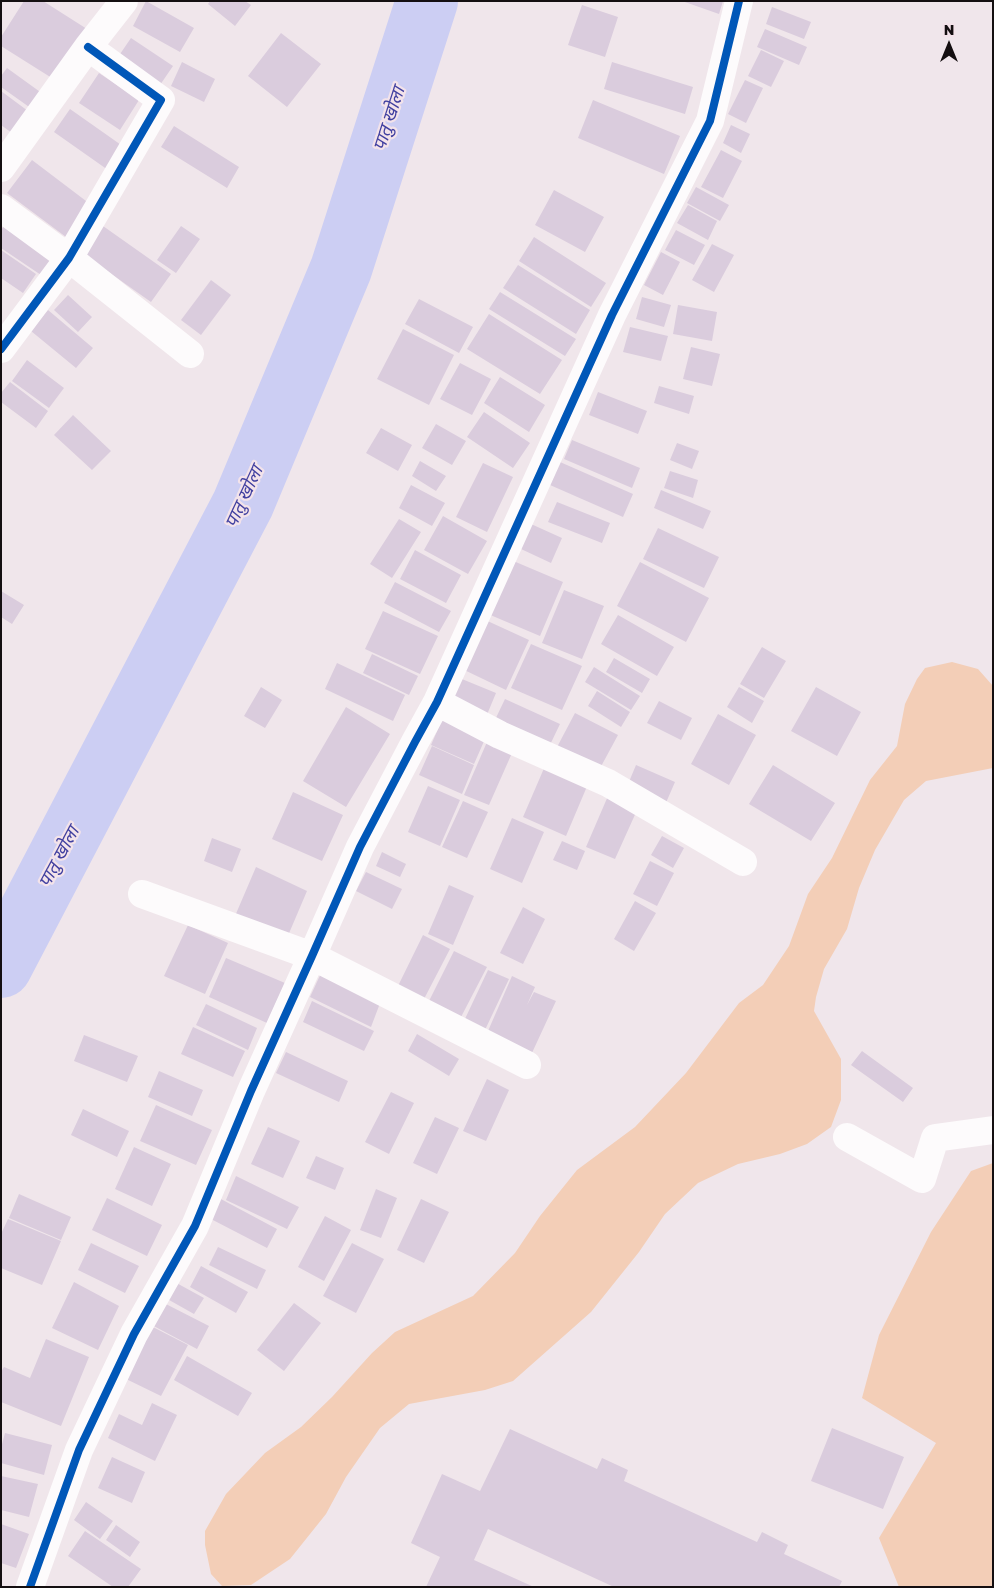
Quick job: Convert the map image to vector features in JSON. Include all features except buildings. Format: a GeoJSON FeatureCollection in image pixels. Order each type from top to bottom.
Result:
{"type":"FeatureCollection","features":[{"type":"Feature","properties":{"kind":"street"},"geometry":{"type":"LineString","coordinates":[[1,168],[88,47],[124,1]]}},
{"type":"Feature","properties":{"kind":"street"},"geometry":{"type":"LineString","coordinates":[[30,1587],[79,1450],[134,1334],[195,1226],[251,1091],[360,847],[437,702],[612,315],[710,121],[739,1]]}},
{"type":"Feature","properties":{"kind":"street"},"geometry":{"type":"LineString","coordinates":[[1,349],[69,258],[161,100],[88,47]]}},
{"type":"Feature","properties":{"kind":"street"},"geometry":{"type":"LineString","coordinates":[[1,208],[69,258],[190,354]]}},
{"type":"Feature","properties":{"kind":"street"},"geometry":{"type":"LineString","coordinates":[[437,702],[500,735],[608,783],[742,862]]}},
{"type":"Feature","properties":{"kind":"street"},"geometry":{"type":"LineString","coordinates":[[142,894],[312,956],[527,1065]]}},
{"type":"Feature","properties":{"kind":"street"},"geometry":{"type":"LineString","coordinates":[[847,1137],[922,1179],[935,1138],[993,1130]]}},
{"type":"Feature","properties":{"kind":"shaded area"},"geometry":{"type":"Polygon","coordinates":[[[952,662],[978,669],[993,686],[993,768],[926,781],[904,800],[875,850],[859,888],[847,929],[824,969],[816,997],[814,1011],[841,1059],[841,1100],[831,1127],[807,1144],[780,1154],[738,1164],[698,1183],[665,1214],[639,1252],[591,1312],[513,1381],[485,1390],[409,1404],[380,1428],[346,1477],[326,1514],[290,1559],[251,1585],[222,1586],[211,1574],[205,1545],[205,1531],[226,1494],[265,1453],[301,1427],[332,1397],[372,1353],[395,1332],[473,1296],[515,1253],[540,1216],[577,1170],[635,1127],[686,1073],[739,1003],[763,985],[789,946],[808,894],[832,858],[870,780],[897,746],[905,704],[917,679],[925,668],[952,662]]]}},
{"type":"Feature","properties":{"kind":"shaded area"},"geometry":{"type":"Polygon","coordinates":[[[993,1163],[993,1587],[899,1587],[879,1538],[936,1443],[862,1398],[879,1335],[931,1232],[971,1171],[993,1163]]]}},
{"type":"Feature","properties":{"kind":"waterway","name":"पातु खोला"},"geometry":{"type":"LineString","coordinates":[[1,967],[243,504],[341,269],[427,1]]}},
{"type":"Feature","properties":{"kind":"cycle path"},"geometry":{"type":"LineString","coordinates":[[30,1587],[79,1450],[134,1334],[195,1226],[251,1091],[360,847],[437,702],[612,315],[710,121],[739,1]]}},
{"type":"Feature","properties":{"kind":"cycle path"},"geometry":{"type":"LineString","coordinates":[[1,349],[69,258],[161,100],[88,47]]}}]}
